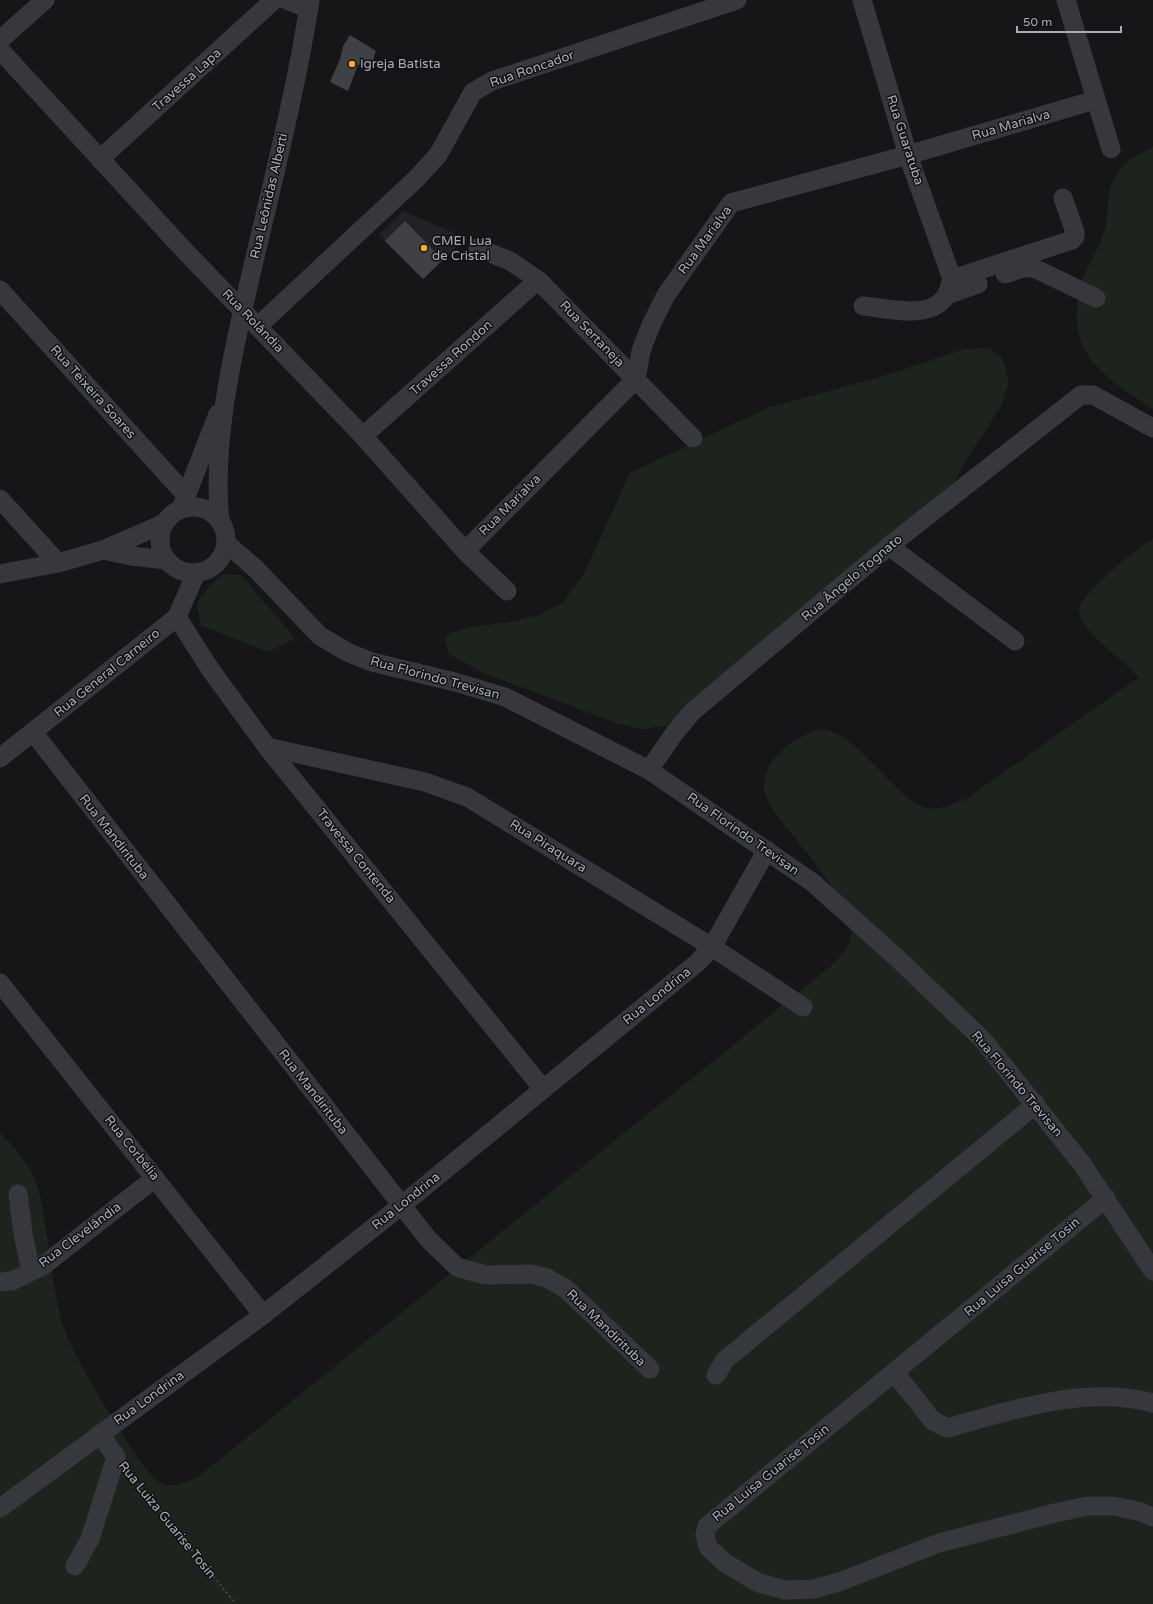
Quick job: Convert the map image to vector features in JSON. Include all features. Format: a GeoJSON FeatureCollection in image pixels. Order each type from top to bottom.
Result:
{"type":"FeatureCollection","features":[{"type":"Feature","properties":{"kind":"street"},"geometry":{"type":"LineString","coordinates":[[0,40],[45,0]]}},
{"type":"Feature","properties":{"kind":"street","name":"Travessa Lapa"},"geometry":{"type":"LineString","coordinates":[[100,159],[274,0]]}},
{"type":"Feature","properties":{"kind":"street"},"geometry":{"type":"LineString","coordinates":[[286,0],[309,4]]}},
{"type":"Feature","properties":{"kind":"street","name":"Rua Roncador"},"geometry":{"type":"LineString","coordinates":[[258,326],[416,179],[438,155],[473,92],[492,81],[737,0]]}},
{"type":"Feature","properties":{"kind":"street","name":"Rua Guaratuba"},"geometry":{"type":"LineString","coordinates":[[862,0],[908,155],[950,286]]}},
{"type":"Feature","properties":{"kind":"street"},"geometry":{"type":"LineString","coordinates":[[1066,0],[1111,149]]}},
{"type":"Feature","properties":{"kind":"street","name":"Rua Leônidas Alberti"},"geometry":{"type":"LineString","coordinates":[[220,521],[217,493],[226,392],[293,88],[309,4]]}},
{"type":"Feature","properties":{"kind":"street","name":"Rua Rolândia"},"geometry":{"type":"LineString","coordinates":[[0,50],[100,159],[363,436],[465,551],[507,591]]}},
{"type":"Feature","properties":{"kind":"street","name":"Rua Marialva"},"geometry":{"type":"LineString","coordinates":[[465,551],[636,379],[641,351],[651,325],[666,295],[731,203],[908,155],[1096,100]]}},
{"type":"Feature","properties":{"kind":"street"},"geometry":{"type":"LineString","coordinates":[[863,306],[908,311],[929,310],[942,303],[950,286],[1072,240],[1076,236],[1063,198]]}},
{"type":"Feature","properties":{"kind":"street","name":"Rua Sertaneja"},"geometry":{"type":"LineString","coordinates":[[478,248],[510,261],[538,280],[693,438]]}},
{"type":"Feature","properties":{"kind":"street"},"geometry":{"type":"LineString","coordinates":[[950,286],[1023,268],[1034,268],[1096,298]]}},
{"type":"Feature","properties":{"kind":"street","name":"Travessa Rondon"},"geometry":{"type":"LineString","coordinates":[[363,436],[538,280]]}},
{"type":"Feature","properties":{"kind":"street","name":"Rua Teixeira Soares"},"geometry":{"type":"LineString","coordinates":[[0,290],[184,502]]}},
{"type":"Feature","properties":{"kind":"street","name":"Rua Leônidas Alberti"},"geometry":{"type":"LineString","coordinates":[[184,502],[226,392]]}},
{"type":"Feature","properties":{"kind":"street","name":"Rua Ângelo Tognato"},"geometry":{"type":"LineString","coordinates":[[649,770],[673,735],[692,712],[889,546],[1072,401],[1081,395],[1093,395],[1153,428]]}},
{"type":"Feature","properties":{"kind":"street"},"geometry":{"type":"LineString","coordinates":[[198,464],[219,466]]}},
{"type":"Feature","properties":{"kind":"street"},"geometry":{"type":"LineString","coordinates":[[0,499],[58,562]]}},
{"type":"Feature","properties":{"kind":"street"},"geometry":{"type":"LineString","coordinates":[[184,502],[192,507],[202,508],[212,513],[220,521],[224,528],[226,543],[224,552],[216,563],[205,571],[196,573],[185,572],[175,568],[167,560],[162,552],[160,542],[161,532],[165,523],[184,502]]}},
{"type":"Feature","properties":{"kind":"street"},"geometry":{"type":"LineString","coordinates":[[0,574],[58,562],[103,550],[165,523]]}},
{"type":"Feature","properties":{"kind":"street","name":"Rua Florindo Trevisan"},"geometry":{"type":"LineString","coordinates":[[226,543],[256,569],[320,636],[347,652],[372,662],[455,682],[505,697],[649,770],[812,882],[902,962],[983,1040],[1036,1104],[1106,1198],[1153,1271]]}},
{"type":"Feature","properties":{"kind":"street"},"geometry":{"type":"LineString","coordinates":[[889,546],[1015,641]]}},
{"type":"Feature","properties":{"kind":"street"},"geometry":{"type":"LineString","coordinates":[[103,550],[131,556],[167,560]]}},
{"type":"Feature","properties":{"kind":"street","name":"Rua General Carneiro"},"geometry":{"type":"LineString","coordinates":[[0,758],[177,617],[196,573]]}},
{"type":"Feature","properties":{"kind":"street","name":"Travessa Contenda"},"geometry":{"type":"LineString","coordinates":[[177,617],[210,669],[267,747],[543,1089]]}},
{"type":"Feature","properties":{"kind":"street","name":"Rua Mandirituba"},"geometry":{"type":"LineString","coordinates":[[33,732],[428,1239],[457,1267],[485,1275],[531,1274],[547,1278],[566,1289],[650,1370]]}},
{"type":"Feature","properties":{"kind":"street","name":"Rua Piraquara"},"geometry":{"type":"LineString","coordinates":[[267,747],[425,782],[467,797],[712,947],[803,1007]]}},
{"type":"Feature","properties":{"kind":"street","name":"Rua Londrina"},"geometry":{"type":"LineString","coordinates":[[0,1508],[263,1315],[402,1205],[697,963],[712,947],[767,850]]}},
{"type":"Feature","properties":{"kind":"street","name":"Rua Corbélia"},"geometry":{"type":"LineString","coordinates":[[0,983],[263,1315]]}},
{"type":"Feature","properties":{"kind":"street"},"geometry":{"type":"LineString","coordinates":[[716,1375],[725,1360],[1036,1104]]}},
{"type":"Feature","properties":{"kind":"street","name":"Rua Clevelândia"},"geometry":{"type":"LineString","coordinates":[[0,1282],[12,1281],[44,1265],[155,1178]]}},
{"type":"Feature","properties":{"kind":"street"},"geometry":{"type":"LineString","coordinates":[[18,1194],[23,1234],[31,1271]]}},
{"type":"Feature","properties":{"kind":"street","name":"Rua Luísa Guarise Tosin"},"geometry":{"type":"LineString","coordinates":[[1106,1198],[707,1526],[705,1535],[708,1547],[725,1563],[759,1583],[785,1590],[814,1589],[839,1582],[939,1543],[1055,1513],[1088,1506],[1113,1506],[1138,1511],[1153,1516]]}},
{"type":"Feature","properties":{"kind":"street"},"geometry":{"type":"LineString","coordinates":[[895,1372],[932,1420],[947,1428],[1071,1397],[1106,1396],[1153,1403]]}},
{"type":"Feature","properties":{"kind":"street","name":"Rua Luiza Guarise Tosin"},"geometry":{"type":"LineString","coordinates":[[100,1434],[116,1457]]}},
{"type":"Feature","properties":{"kind":"street"},"geometry":{"type":"LineString","coordinates":[[75,1566],[90,1539],[116,1457]]}},
{"type":"Feature","properties":{"kind":"path","name":"Rua Luiza Guarise Tosin"},"geometry":{"type":"LineString","coordinates":[[116,1457],[236,1604]]}},
{"type":"Feature","properties":{"kind":"shaded area"},"geometry":{"type":"Polygon","coordinates":[[[1153,147],[1153,409],[1118,385],[1092,360],[1083,345],[1078,328],[1077,308],[1083,278],[1099,246],[1105,229],[1112,181],[1116,174],[1128,162],[1153,147]]]}},
{"type":"Feature","properties":{"kind":"shaded area","name":"CMEI Lua de Cristal"},"geometry":{"type":"Polygon","coordinates":[[[403,211],[466,238],[423,279],[379,234],[403,211]]]}},
{"type":"Feature","properties":{"kind":"shaded area"},"geometry":{"type":"Polygon","coordinates":[[[989,348],[1002,357],[1009,381],[1002,405],[970,454],[950,490],[703,704],[668,726],[642,729],[619,724],[481,672],[449,654],[445,638],[450,633],[470,627],[516,621],[539,615],[563,602],[584,574],[630,473],[767,408],[884,376],[964,349],[989,348]]]}},
{"type":"Feature","properties":{"kind":"shaded area"},"geometry":{"type":"Polygon","coordinates":[[[1153,539],[1153,1604],[0,1604],[0,1133],[23,1159],[36,1182],[43,1209],[53,1280],[61,1319],[65,1331],[81,1364],[109,1413],[139,1459],[152,1476],[162,1484],[171,1486],[176,1485],[199,1476],[830,967],[843,953],[848,945],[851,935],[850,923],[844,908],[835,892],[811,858],[774,811],[765,794],[764,786],[766,773],[775,757],[793,742],[808,733],[820,730],[832,732],[844,738],[857,748],[894,785],[915,803],[928,808],[941,808],[966,799],[1139,677],[1088,630],[1079,613],[1080,605],[1097,584],[1122,562],[1153,539]]]}},
{"type":"Feature","properties":{"kind":"shaded area"},"geometry":{"type":"Polygon","coordinates":[[[223,574],[241,575],[295,638],[268,652],[200,625],[197,603],[210,585],[223,574]]]}},
{"type":"Feature","properties":{"kind":"building","name":"Igreja Batista"},"geometry":{"type":"Polygon","coordinates":[[[350,35],[376,51],[372,63],[358,65],[348,91],[330,82],[340,59],[343,46],[350,35]]]}},
{"type":"Feature","properties":{"kind":"building"},"geometry":{"type":"Polygon","coordinates":[[[405,221],[437,254],[441,250],[447,256],[423,279],[385,241],[405,221]]]}},
{"type":"Feature","properties":{"kind":"place","name":"Igreja Batista"},"geometry":{"type":"Point","coordinates":[352,64]}},
{"type":"Feature","properties":{"kind":"place","name":"CMEI Lua de Cristal"},"geometry":{"type":"Point","coordinates":[424,248]}}]}
